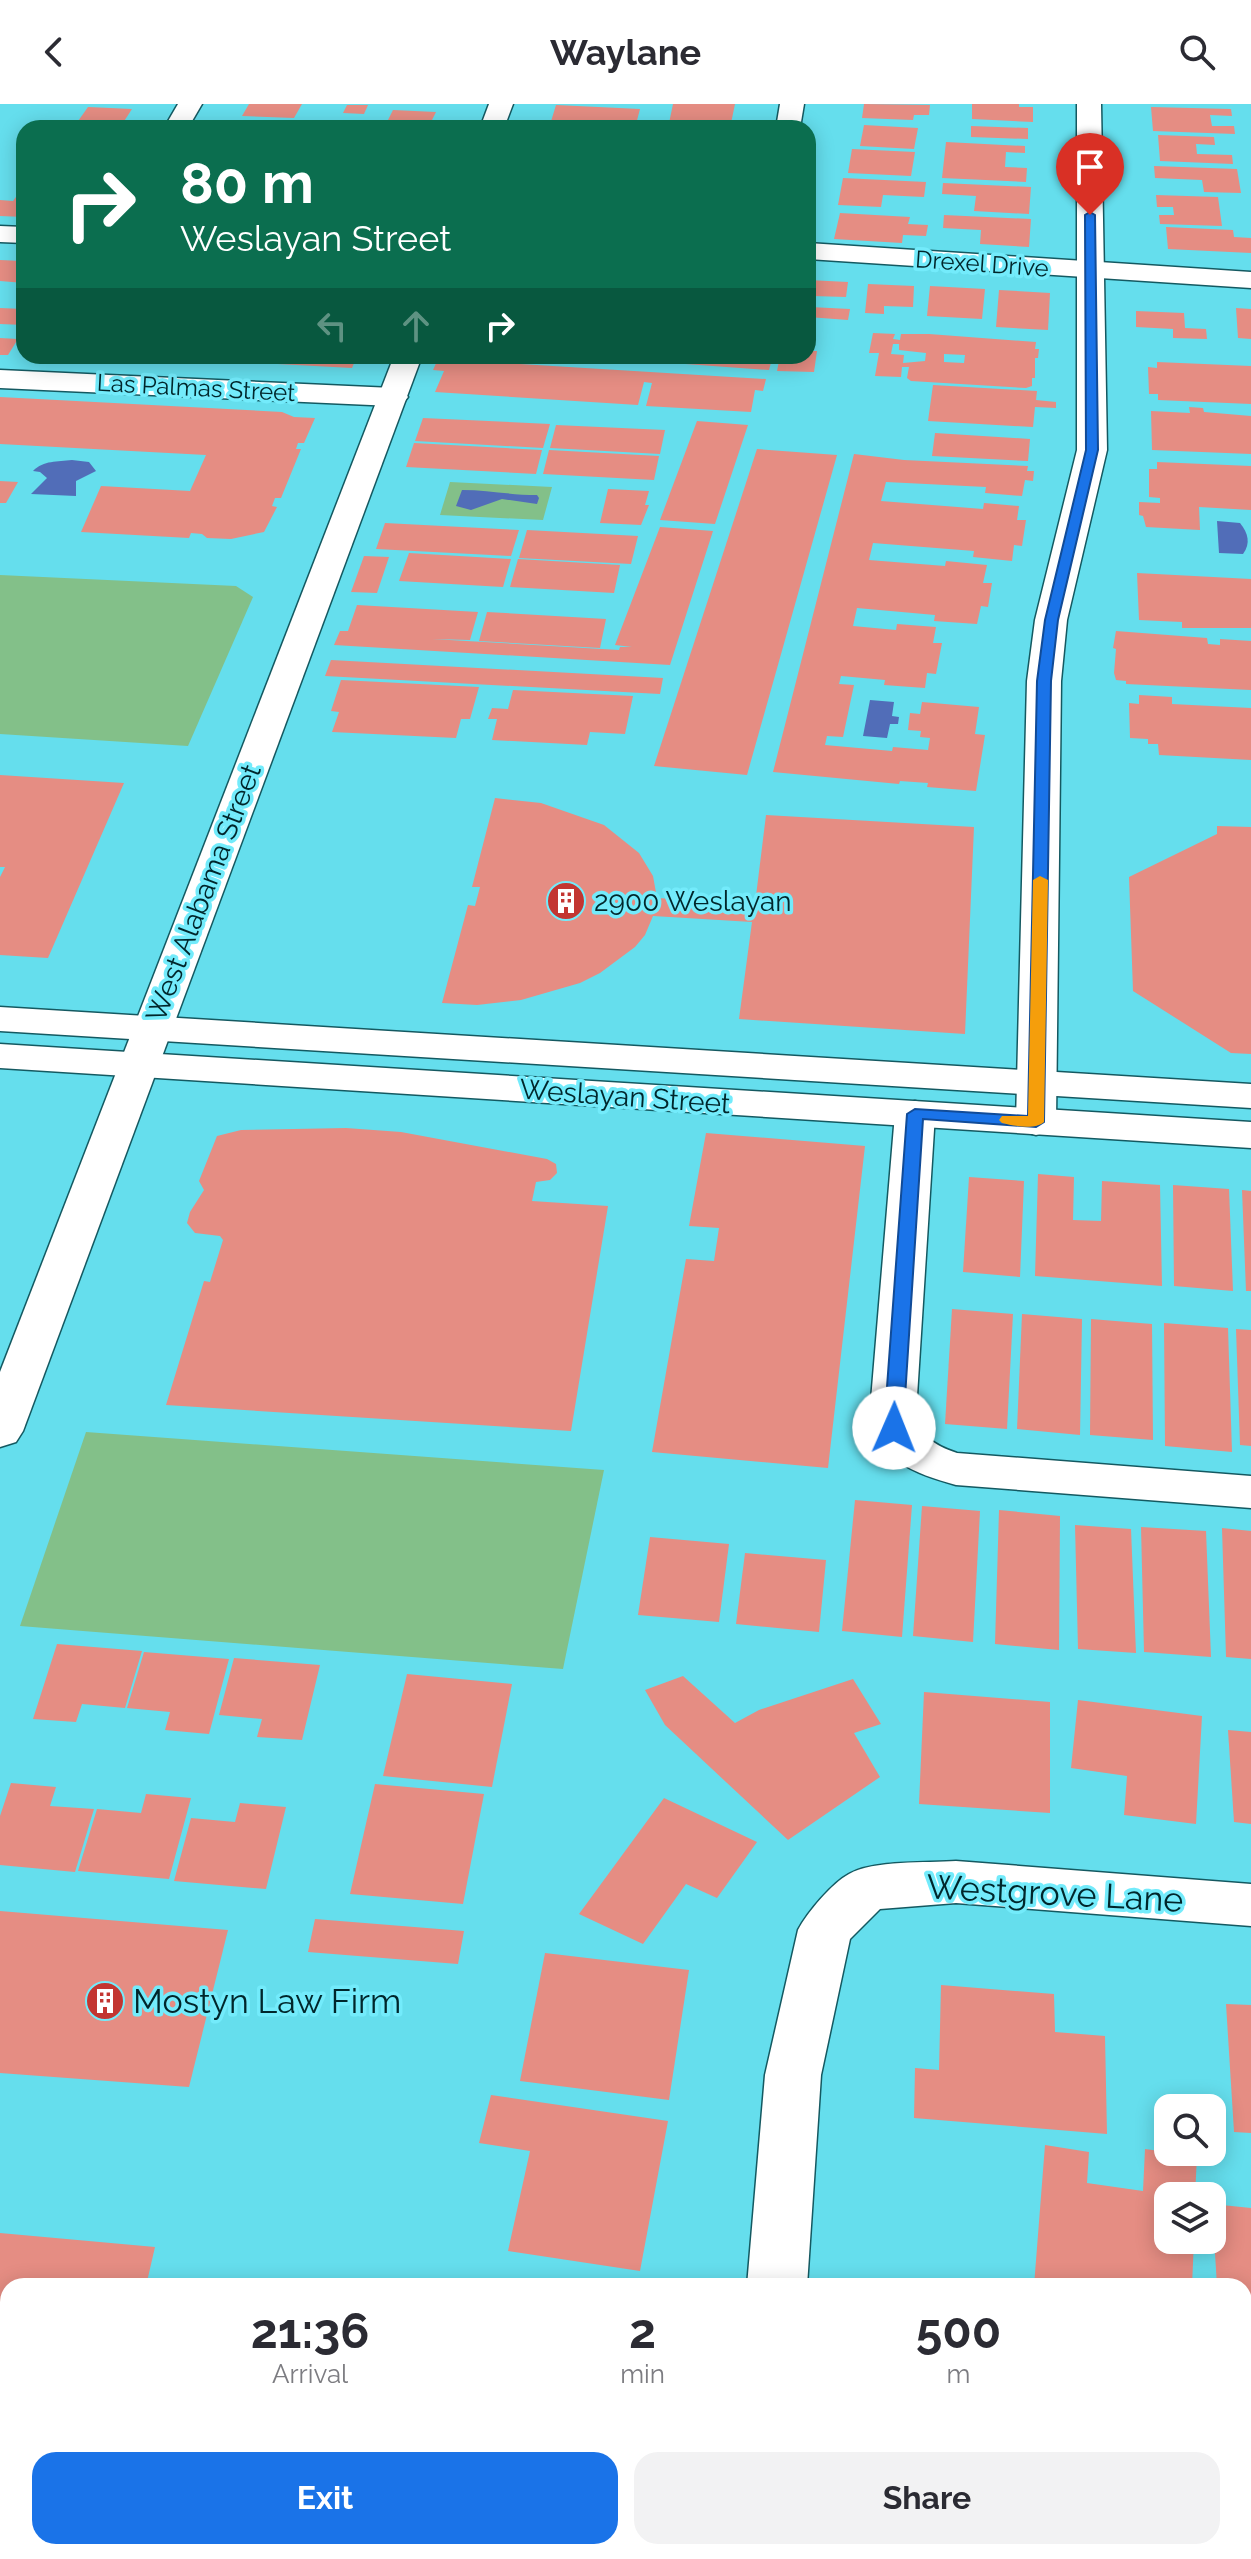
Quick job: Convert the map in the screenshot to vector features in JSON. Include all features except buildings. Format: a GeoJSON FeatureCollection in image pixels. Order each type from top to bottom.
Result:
{"type":"FeatureCollection","features":[{"type":"Feature","properties":{"kind":"street"},"geometry":{"type":"LineString","coordinates":[[1036,1102],[1044,681],[1051,620],[1092,450],[1089,104]]}},
{"type":"Feature","properties":{"kind":"street","name":"Drexel Drive"},"geometry":{"type":"LineString","coordinates":[[816,252],[1251,280]]}},
{"type":"Feature","properties":{"kind":"street","name":"West Alabama Street"},"geometry":{"type":"LineString","coordinates":[[0,1431],[405,364]]}},
{"type":"Feature","properties":{"kind":"street","name":"Las Palmas Street"},"geometry":{"type":"LineString","coordinates":[[0,379],[393,397]]}},
{"type":"Feature","properties":{"kind":"street","name":"Weslayan Street"},"geometry":{"type":"LineString","coordinates":[[0,1019],[144,1046],[915,1114],[1036,1102],[1251,1096]]}},
{"type":"Feature","properties":{"kind":"street","name":"Weslayan Street"},"geometry":{"type":"LineString","coordinates":[[0,1056],[144,1046],[1036,1102],[1251,1135]]}},
{"type":"Feature","properties":{"kind":"street"},"geometry":{"type":"LineString","coordinates":[[915,1114],[893,1412],[894,1428],[901,1440],[922,1458],[956,1469],[1251,1492]]}},
{"type":"Feature","properties":{"kind":"street","name":"Westgrove Lane"},"geometry":{"type":"LineString","coordinates":[[778,2278],[793,2075],[825,1930],[866,1889],[956,1882],[1251,1905]]}},
{"type":"Feature","properties":{"kind":"green space"},"geometry":{"type":"Polygon","coordinates":[[[450,482],[552,487],[543,520],[440,515],[450,482]]]}},
{"type":"Feature","properties":{"kind":"green space"},"geometry":{"type":"Polygon","coordinates":[[[0,575],[236,586],[253,597],[188,746],[0,734],[0,575]]]}},
{"type":"Feature","properties":{"kind":"green space"},"geometry":{"type":"Polygon","coordinates":[[[86,1432],[604,1470],[563,1669],[20,1626],[86,1432]]]}},
{"type":"Feature","properties":{"kind":"water"},"geometry":{"type":"Polygon","coordinates":[[[72,460],[89,462],[96,471],[76,481],[76,496],[31,494],[47,478],[33,471],[37,467],[72,460]]]}},
{"type":"Feature","properties":{"kind":"water"},"geometry":{"type":"Polygon","coordinates":[[[462,490],[537,495],[539,498],[537,504],[502,499],[471,510],[456,506],[462,490]]]}},
{"type":"Feature","properties":{"kind":"water"},"geometry":{"type":"Polygon","coordinates":[[[1217,521],[1240,523],[1248,538],[1243,554],[1219,553],[1217,521]]]}},
{"type":"Feature","properties":{"kind":"water"},"geometry":{"type":"Polygon","coordinates":[[[870,700],[894,702],[892,716],[899,717],[898,724],[890,724],[887,738],[863,736],[870,700]]]}},
{"type":"Feature","properties":{"kind":"slow traffic"},"geometry":{"type":"LineString","coordinates":[[1008,1120],[1036,1122],[1040,880]]}},
{"type":"Feature","properties":{"kind":"place","name":"2900 Weslayan"},"geometry":{"type":"Point","coordinates":[566,901]}},
{"type":"Feature","properties":{"kind":"place","name":"Mostyn Law Firm"},"geometry":{"type":"Point","coordinates":[105,2001]}},
{"type":"Feature","properties":{"kind":"route"},"geometry":{"type":"LineString","coordinates":[[894,1428],[915,1114],[1036,1122],[1044,681],[1051,620],[1092,450],[1090,215]]}}]}
